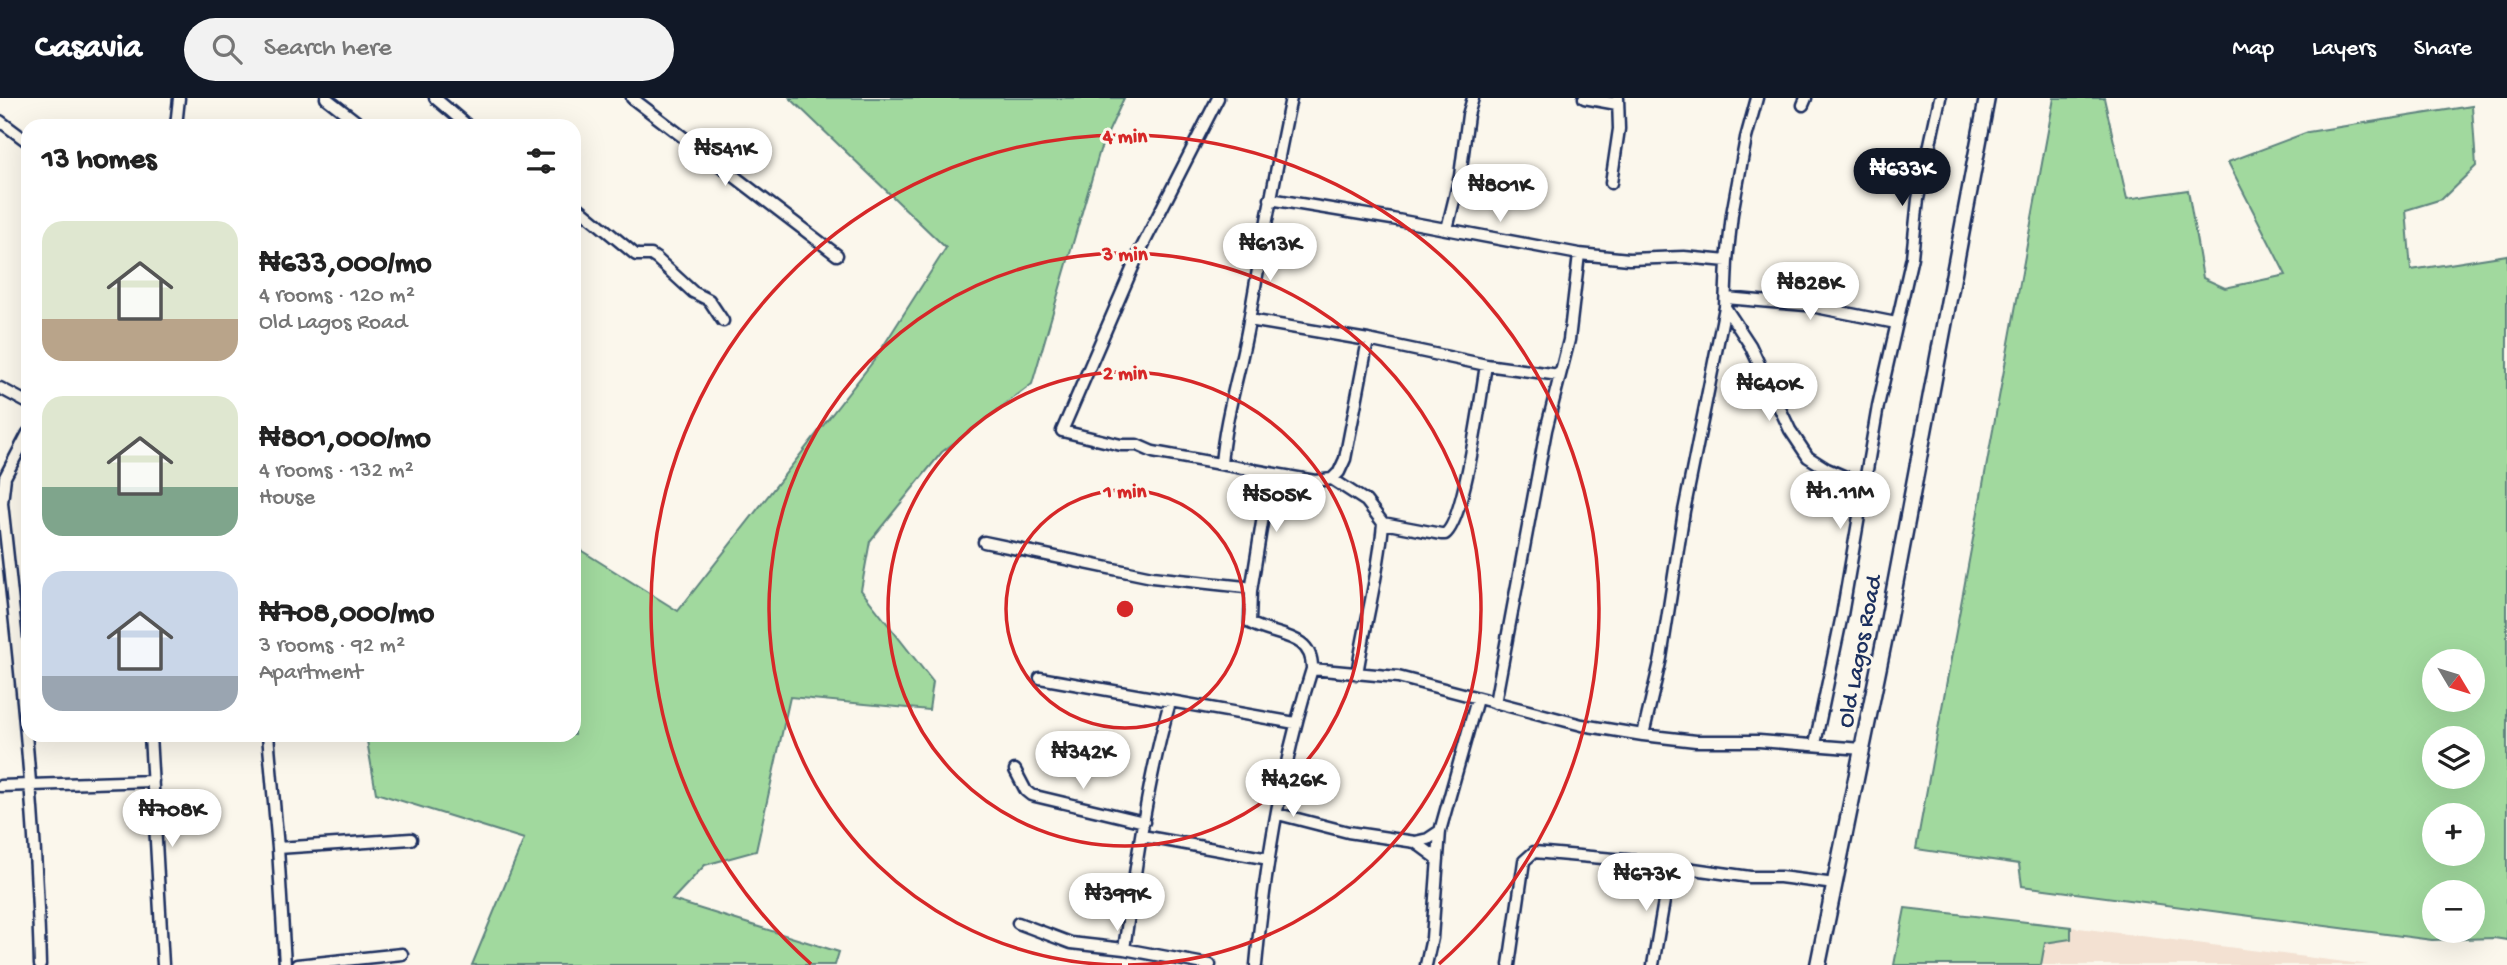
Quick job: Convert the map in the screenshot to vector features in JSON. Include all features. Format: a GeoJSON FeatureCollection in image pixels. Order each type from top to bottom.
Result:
{"type":"FeatureCollection","features":[{"type":"Feature","properties":{"kind":"main road","name":"Old Lagos Road"},"geometry":{"type":"LineString","coordinates":[[1818,965],[1888,622],[1987,98]]}},
{"type":"Feature","properties":{"kind":"street"},"geometry":{"type":"LineString","coordinates":[[326,98],[353,119]]}},
{"type":"Feature","properties":{"kind":"street"},"geometry":{"type":"LineString","coordinates":[[435,98],[460,119]]}},
{"type":"Feature","properties":{"kind":"street"},"geometry":{"type":"LineString","coordinates":[[632,98],[837,255]]}},
{"type":"Feature","properties":{"kind":"street"},"geometry":{"type":"LineString","coordinates":[[1218,98],[1139,253],[1062,431],[1121,445],[1137,444],[1153,452],[1270,473],[1315,481],[1332,479],[1345,459],[1368,340]]}},
{"type":"Feature","properties":{"kind":"street"},"geometry":{"type":"LineString","coordinates":[[1221,464],[1225,428],[1249,320],[1291,98]]}},
{"type":"Feature","properties":{"kind":"street"},"geometry":{"type":"LineString","coordinates":[[1447,229],[1460,176],[1468,115],[1473,98]]}},
{"type":"Feature","properties":{"kind":"street"},"geometry":{"type":"LineString","coordinates":[[1584,98],[1617,101],[1619,129],[1611,183]]}},
{"type":"Feature","properties":{"kind":"street"},"geometry":{"type":"LineString","coordinates":[[1643,735],[1661,658],[1684,511],[1726,303],[1732,214],[1746,138],[1757,98]]}},
{"type":"Feature","properties":{"kind":"street"},"geometry":{"type":"LineString","coordinates":[[1815,744],[1842,615],[1896,323],[1912,257],[1918,199],[1940,98]]}},
{"type":"Feature","properties":{"kind":"street"},"geometry":{"type":"LineString","coordinates":[[177,119],[178,99]]}},
{"type":"Feature","properties":{"kind":"street"},"geometry":{"type":"LineString","coordinates":[[1,124],[21,137]]}},
{"type":"Feature","properties":{"kind":"street"},"geometry":{"type":"LineString","coordinates":[[1270,199],[1579,254],[1629,259],[1684,257],[1727,261]]}},
{"type":"Feature","properties":{"kind":"street"},"geometry":{"type":"LineString","coordinates":[[581,210],[636,256],[651,255],[657,259],[693,292],[714,305],[723,321]]}},
{"type":"Feature","properties":{"kind":"street"},"geometry":{"type":"LineString","coordinates":[[1495,703],[1546,430],[1573,316],[1579,254]]}},
{"type":"Feature","properties":{"kind":"street"},"geometry":{"type":"LineString","coordinates":[[1726,303],[1806,305],[1896,323]]}},
{"type":"Feature","properties":{"kind":"street"},"geometry":{"type":"LineString","coordinates":[[1726,303],[1750,345],[1790,430],[1808,457],[1827,469],[1864,485]]}},
{"type":"Feature","properties":{"kind":"street"},"geometry":{"type":"LineString","coordinates":[[1249,320],[1368,340],[1486,365],[1559,375]]}},
{"type":"Feature","properties":{"kind":"street"},"geometry":{"type":"LineString","coordinates":[[1332,479],[1366,501],[1383,523],[1441,534],[1451,531],[1461,501],[1486,365]]}},
{"type":"Feature","properties":{"kind":"street"},"geometry":{"type":"LineString","coordinates":[[0,388],[21,399]]}},
{"type":"Feature","properties":{"kind":"street"},"geometry":{"type":"LineString","coordinates":[[21,446],[5,477],[2,503],[21,694]]}},
{"type":"Feature","properties":{"kind":"street"},"geometry":{"type":"LineString","coordinates":[[1256,965],[1269,859],[1295,723],[1312,669],[1306,645],[1250,623],[1251,591],[1270,473]]}},
{"type":"Feature","properties":{"kind":"street"},"geometry":{"type":"LineString","coordinates":[[1357,674],[1380,556],[1383,523]]}},
{"type":"Feature","properties":{"kind":"street"},"geometry":{"type":"LineString","coordinates":[[984,542],[1152,577],[1245,587],[1251,591]]}},
{"type":"Feature","properties":{"kind":"street"},"geometry":{"type":"LineString","coordinates":[[1312,669],[1398,677],[1582,725],[1643,735],[1696,741],[1815,744],[1862,749]]}},
{"type":"Feature","properties":{"kind":"street"},"geometry":{"type":"LineString","coordinates":[[1040,678],[1295,723]]}},
{"type":"Feature","properties":{"kind":"street"},"geometry":{"type":"LineString","coordinates":[[1426,965],[1432,938],[1440,831],[1477,699]]}},
{"type":"Feature","properties":{"kind":"street"},"geometry":{"type":"LineString","coordinates":[[1124,949],[1144,821],[1160,737],[1170,702]]}},
{"type":"Feature","properties":{"kind":"street"},"geometry":{"type":"LineString","coordinates":[[26,742],[37,879],[40,965]]}},
{"type":"Feature","properties":{"kind":"street"},"geometry":{"type":"LineString","coordinates":[[150,742],[163,965]]}},
{"type":"Feature","properties":{"kind":"street"},"geometry":{"type":"LineString","coordinates":[[269,742],[285,965]]}},
{"type":"Feature","properties":{"kind":"street"},"geometry":{"type":"LineString","coordinates":[[1015,770],[1031,795],[1144,821]]}},
{"type":"Feature","properties":{"kind":"street"},"geometry":{"type":"LineString","coordinates":[[0,786],[153,780]]}},
{"type":"Feature","properties":{"kind":"street"},"geometry":{"type":"LineString","coordinates":[[1278,814],[1348,832],[1415,842],[1428,839],[1440,831]]}},
{"type":"Feature","properties":{"kind":"street"},"geometry":{"type":"LineString","coordinates":[[1142,836],[1269,859]]}},
{"type":"Feature","properties":{"kind":"street"},"geometry":{"type":"LineString","coordinates":[[278,848],[411,839]]}},
{"type":"Feature","properties":{"kind":"street"},"geometry":{"type":"LineString","coordinates":[[1415,842],[1438,859]]}},
{"type":"Feature","properties":{"kind":"street"},"geometry":{"type":"LineString","coordinates":[[1509,965],[1524,860],[1534,852],[1835,884]]}},
{"type":"Feature","properties":{"kind":"street"},"geometry":{"type":"LineString","coordinates":[[1653,965],[1670,866]]}},
{"type":"Feature","properties":{"kind":"street"},"geometry":{"type":"LineString","coordinates":[[1018,923],[1071,943],[1124,949],[1176,962],[1210,965]]}},
{"type":"Feature","properties":{"kind":"street"},"geometry":{"type":"LineString","coordinates":[[297,965],[402,954]]}},
{"type":"Feature","properties":{"kind":"shaded area"},"geometry":{"type":"Polygon","coordinates":[[[2071,927],[2369,965],[2041,965],[2045,943],[2071,939],[2071,927]]]}},
{"type":"Feature","properties":{"kind":"green space"},"geometry":{"type":"Polygon","coordinates":[[[790,98],[1124,98],[1100,150],[1032,384],[942,452],[870,541],[861,590],[933,682],[929,710],[790,697],[756,851],[705,865],[672,900],[839,952],[835,965],[472,965],[524,839],[376,793],[367,742],[581,742],[581,550],[678,611],[875,359],[946,248],[790,98]]]}},
{"type":"Feature","properties":{"kind":"green space"},"geometry":{"type":"Polygon","coordinates":[[[2054,98],[2104,98],[2127,199],[2188,190],[2203,278],[2225,288],[2286,275],[2228,162],[2308,132],[2472,106],[2476,166],[2442,199],[2406,210],[2411,270],[2507,255],[2507,940],[2485,938],[2485,880],[2422,880],[2422,939],[2022,886],[2019,864],[1916,849],[2054,98]]]}},
{"type":"Feature","properties":{"kind":"green space"},"geometry":{"type":"Polygon","coordinates":[[[1905,908],[2071,927],[2071,939],[2045,943],[2041,965],[1894,965],[1905,908]]]}}]}
